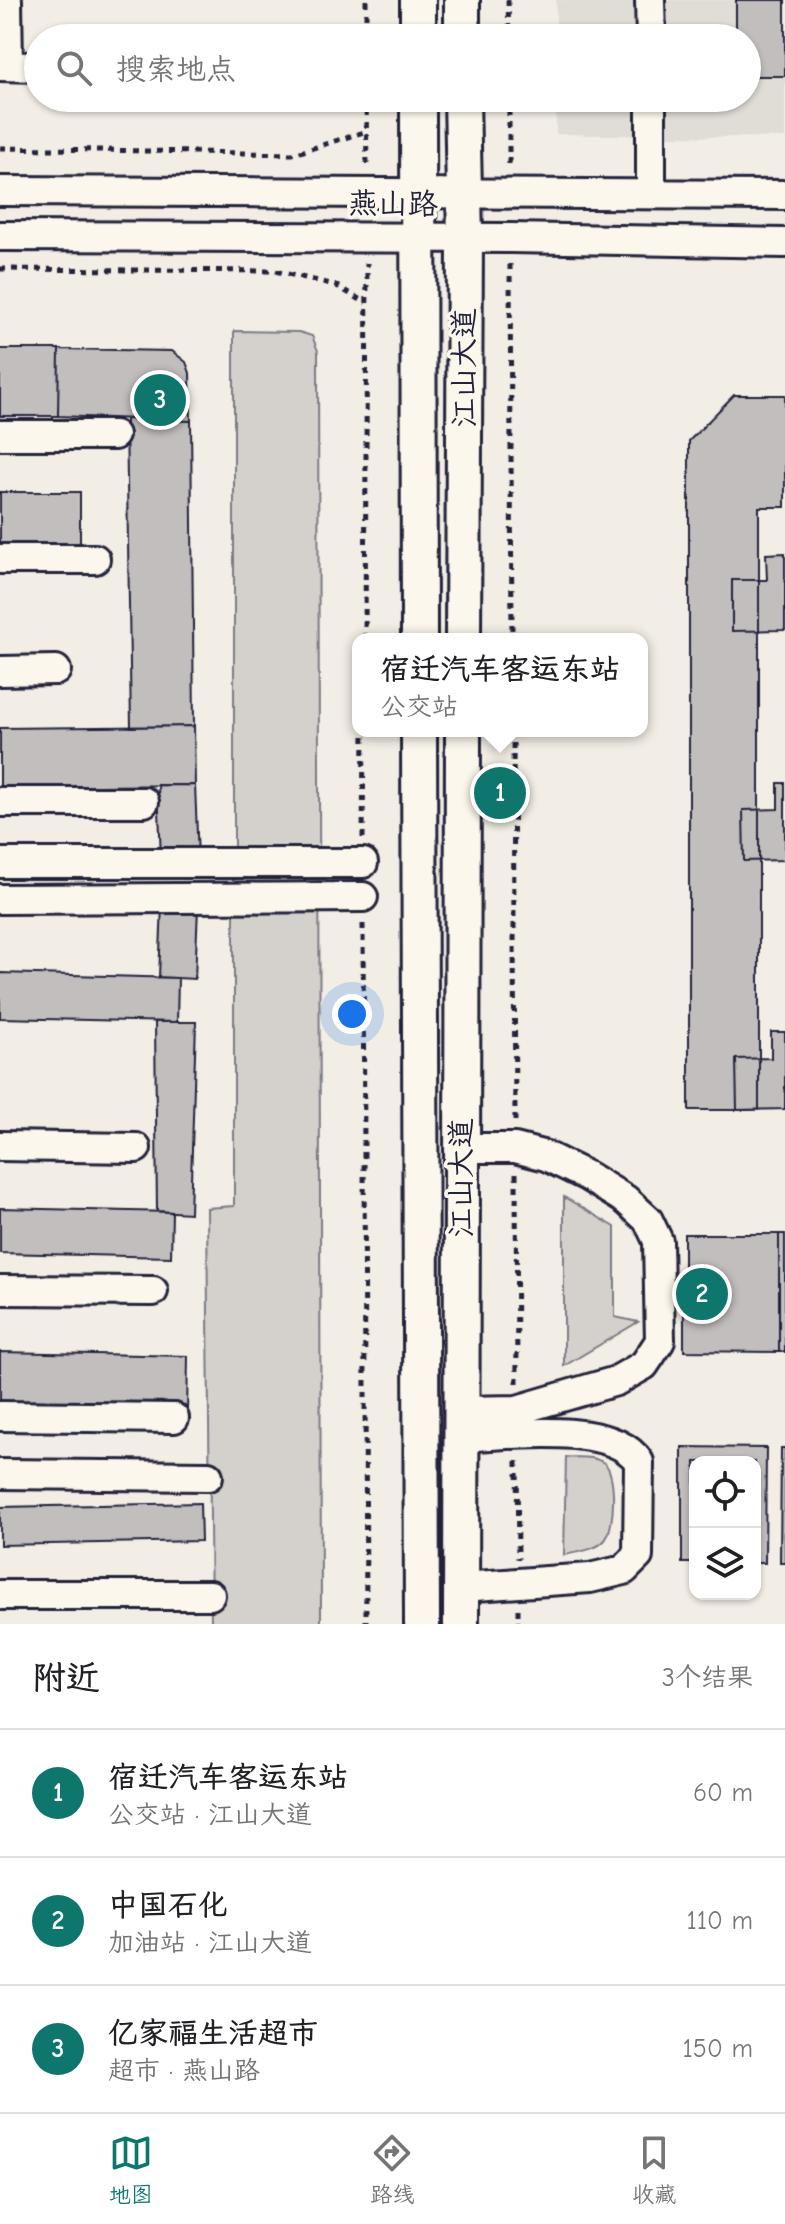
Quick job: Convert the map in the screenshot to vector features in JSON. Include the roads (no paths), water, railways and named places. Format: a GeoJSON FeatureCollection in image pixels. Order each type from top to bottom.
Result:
{"type":"FeatureCollection","features":[{"type":"Feature","properties":{"kind":"main road"},"geometry":{"type":"LineString","coordinates":[[418,0],[418,24]]}},
{"type":"Feature","properties":{"kind":"main road"},"geometry":{"type":"LineString","coordinates":[[462,0],[462,24]]}},
{"type":"Feature","properties":{"kind":"main road","name":"江山大道"},"geometry":{"type":"LineString","coordinates":[[418,112],[419,633]]}},
{"type":"Feature","properties":{"kind":"main road","name":"江山大道"},"geometry":{"type":"LineString","coordinates":[[462,112],[465,239],[463,633]]}},
{"type":"Feature","properties":{"kind":"main road","name":"江山大道"},"geometry":{"type":"LineString","coordinates":[[419,737],[422,1624]]}},
{"type":"Feature","properties":{"kind":"main road","name":"江山大道"},"geometry":{"type":"LineString","coordinates":[[461,1624],[463,737]]}},
{"type":"Feature","properties":{"kind":"street"},"geometry":{"type":"LineString","coordinates":[[7,0],[4,66],[24,67]]}},
{"type":"Feature","properties":{"kind":"street"},"geometry":{"type":"LineString","coordinates":[[650,0],[651,24]]}},
{"type":"Feature","properties":{"kind":"street"},"geometry":{"type":"LineString","coordinates":[[651,112],[651,194]]}},
{"type":"Feature","properties":{"kind":"street","name":"燕山路"},"geometry":{"type":"LineString","coordinates":[[0,191],[785,195]]}},
{"type":"Feature","properties":{"kind":"street","name":"燕山路"},"geometry":{"type":"LineString","coordinates":[[0,236],[510,238],[785,243]]}},
{"type":"Feature","properties":{"kind":"street"},"geometry":{"type":"LineString","coordinates":[[0,435],[114,435]]}},
{"type":"Feature","properties":{"kind":"street"},"geometry":{"type":"LineString","coordinates":[[0,559],[95,559]]}},
{"type":"Feature","properties":{"kind":"street"},"geometry":{"type":"LineString","coordinates":[[0,671],[56,670]]}},
{"type":"Feature","properties":{"kind":"street"},"geometry":{"type":"LineString","coordinates":[[0,802],[144,802]]}},
{"type":"Feature","properties":{"kind":"street"},"geometry":{"type":"LineString","coordinates":[[0,863],[363,863]]}},
{"type":"Feature","properties":{"kind":"street"},"geometry":{"type":"LineString","coordinates":[[0,899],[363,897]]}},
{"type":"Feature","properties":{"kind":"street"},"geometry":{"type":"LineString","coordinates":[[0,1146],[136,1148]]}},
{"type":"Feature","properties":{"kind":"street"},"geometry":{"type":"LineString","coordinates":[[460,1424],[616,1381],[644,1365],[660,1341],[658,1241],[648,1220],[626,1200],[546,1156],[515,1148],[463,1148]]}},
{"type":"Feature","properties":{"kind":"street"},"geometry":{"type":"LineString","coordinates":[[0,1290],[153,1291]]}},
{"type":"Feature","properties":{"kind":"street"},"geometry":{"type":"LineString","coordinates":[[0,1416],[174,1418]]}},
{"type":"Feature","properties":{"kind":"street"},"geometry":{"type":"LineString","coordinates":[[460,1424],[588,1435],[616,1441],[632,1450],[639,1462],[638,1556],[624,1570],[590,1578],[461,1587]]}},
{"type":"Feature","properties":{"kind":"street"},"geometry":{"type":"LineString","coordinates":[[0,1474],[208,1476]]}},
{"type":"Feature","properties":{"kind":"street"},"geometry":{"type":"LineString","coordinates":[[0,1595],[210,1595]]}},
{"type":"Feature","properties":{"kind":"place","name":"亿家福生活超市"},"geometry":{"type":"Point","coordinates":[160,400]}},
{"type":"Feature","properties":{"kind":"place","name":"宿迁汽车客运东站"},"geometry":{"type":"Point","coordinates":[500,793]}},
{"type":"Feature","properties":{"kind":"place","name":"中国石化"},"geometry":{"type":"Point","coordinates":[702,1294]}}]}
